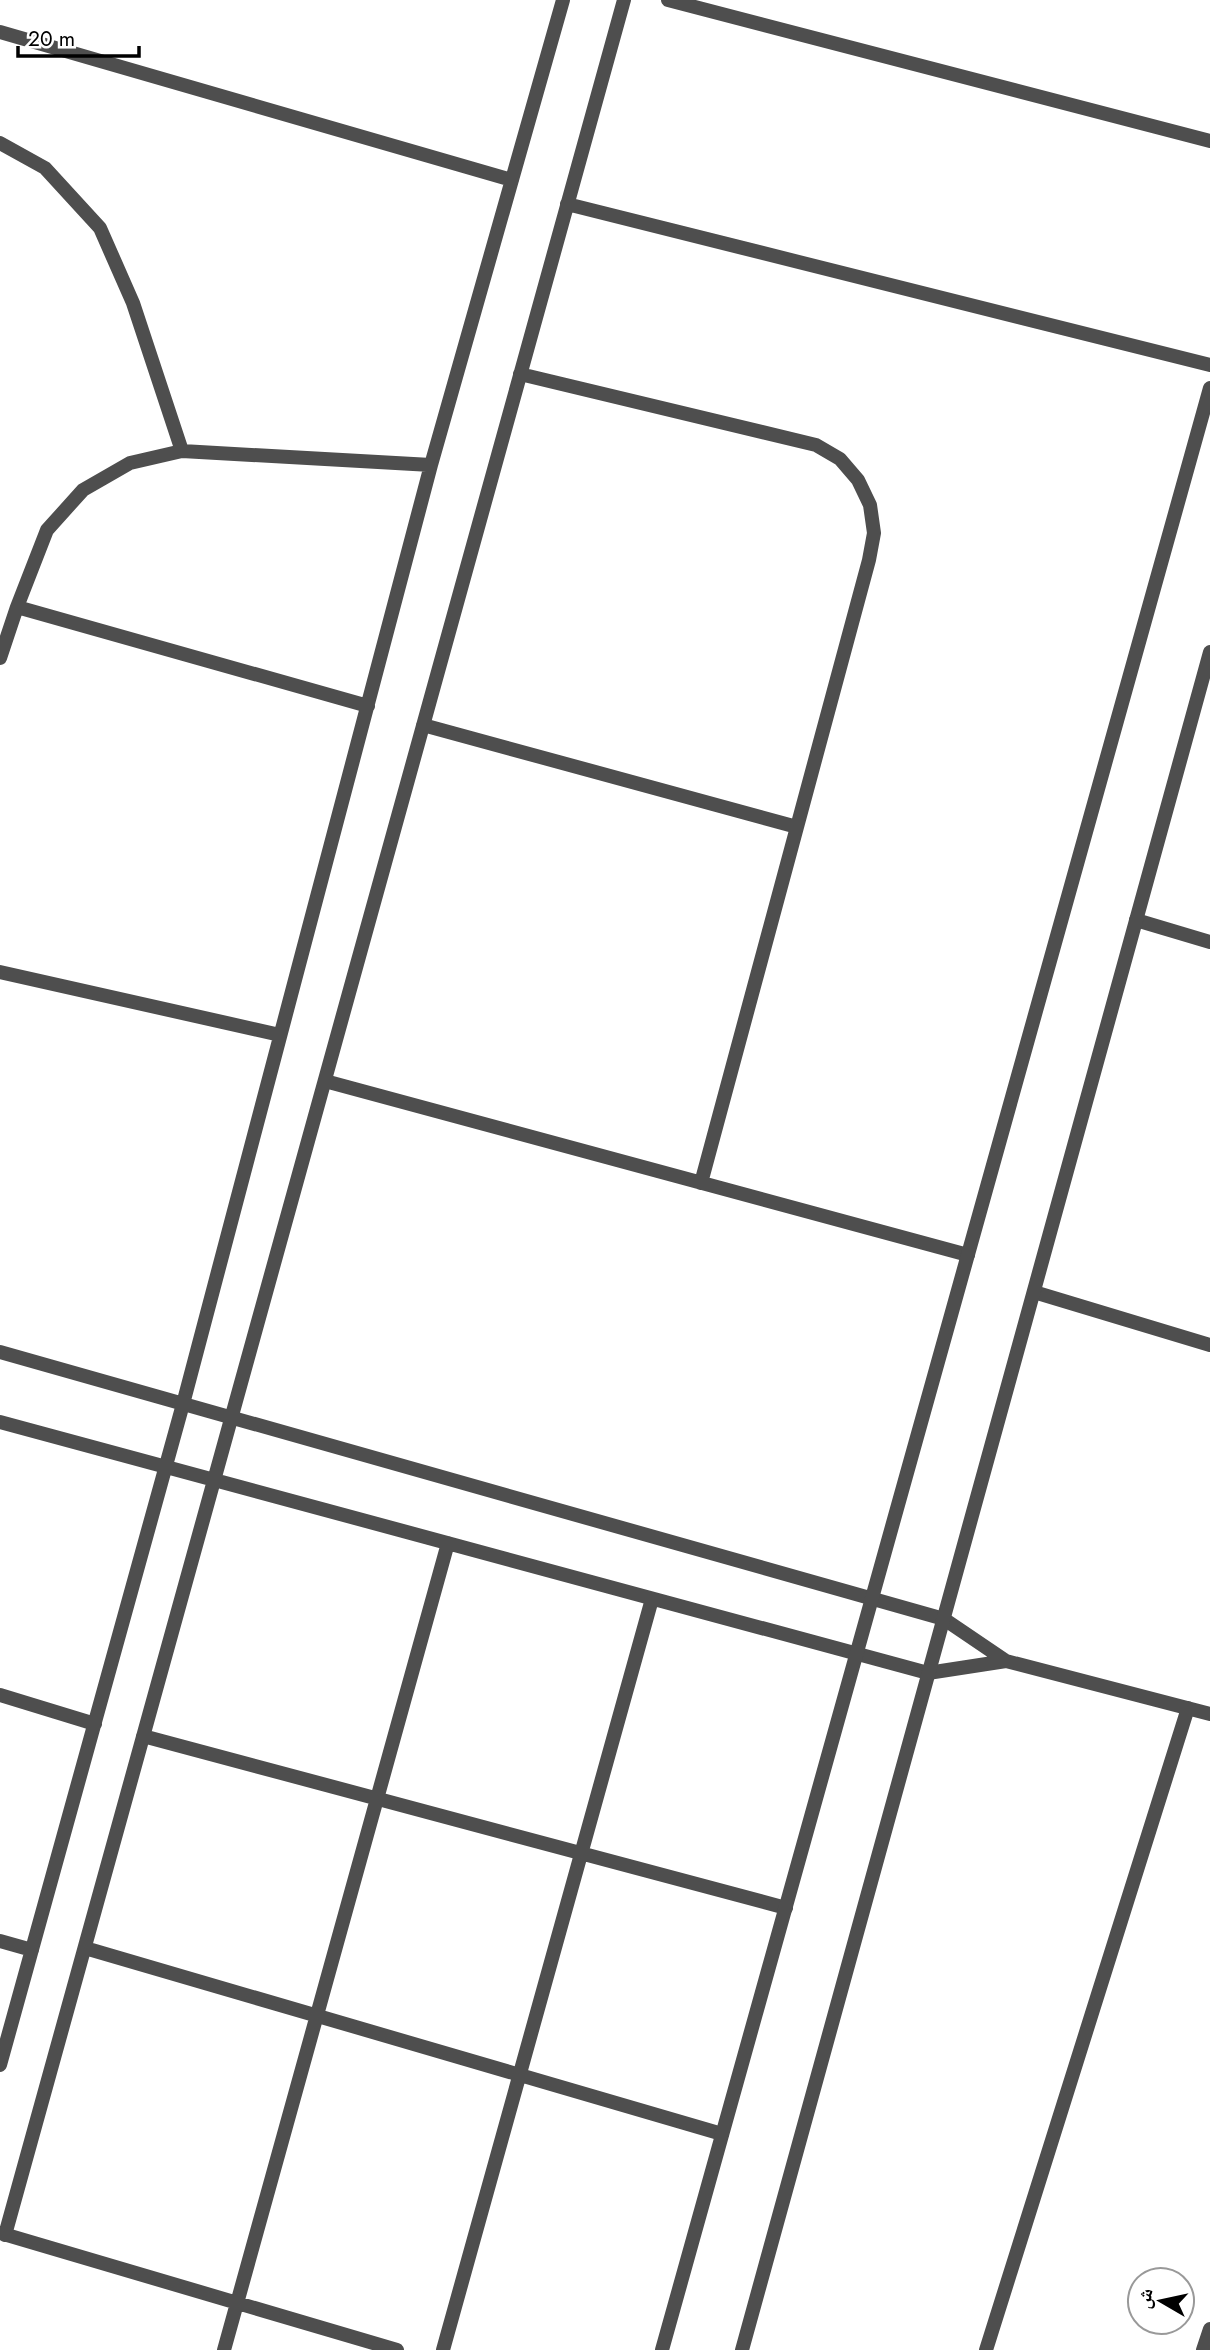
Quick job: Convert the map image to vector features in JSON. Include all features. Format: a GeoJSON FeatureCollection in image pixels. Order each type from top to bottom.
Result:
{"type":"FeatureCollection","features":[{"type":"Feature","properties":{"kind":"street"},"geometry":{"type":"LineString","coordinates":[[0,2065],[183,1404],[431,465],[563,0]]}},
{"type":"Feature","properties":{"kind":"street"},"geometry":{"type":"LineString","coordinates":[[397,2350],[2,2234],[85,1948],[624,0]]}},
{"type":"Feature","properties":{"kind":"street"},"geometry":{"type":"LineString","coordinates":[[668,0],[1210,141]]}},
{"type":"Feature","properties":{"kind":"street"},"geometry":{"type":"LineString","coordinates":[[0,32],[512,180]]}},
{"type":"Feature","properties":{"kind":"street"},"geometry":{"type":"LineString","coordinates":[[0,143],[45,168],[100,228],[133,303],[182,451]]}},
{"type":"Feature","properties":{"kind":"street"},"geometry":{"type":"LineString","coordinates":[[567,204],[1210,365]]}},
{"type":"Feature","properties":{"kind":"street"},"geometry":{"type":"LineString","coordinates":[[520,374],[816,445],[840,459],[858,480],[870,505],[874,533],[869,560],[701,1183]]}},
{"type":"Feature","properties":{"kind":"street"},"geometry":{"type":"LineString","coordinates":[[662,2350],[1210,388]]}},
{"type":"Feature","properties":{"kind":"street"},"geometry":{"type":"LineString","coordinates":[[0,658],[47,530],[83,490],[130,463],[182,451],[431,465]]}},
{"type":"Feature","properties":{"kind":"street"},"geometry":{"type":"LineString","coordinates":[[17,607],[368,706]]}},
{"type":"Feature","properties":{"kind":"street"},"geometry":{"type":"LineString","coordinates":[[742,2350],[1210,652]]}},
{"type":"Feature","properties":{"kind":"street"},"geometry":{"type":"LineString","coordinates":[[423,725],[797,827]]}},
{"type":"Feature","properties":{"kind":"street"},"geometry":{"type":"LineString","coordinates":[[1136,920],[1210,942]]}},
{"type":"Feature","properties":{"kind":"street"},"geometry":{"type":"LineString","coordinates":[[0,972],[280,1035]]}},
{"type":"Feature","properties":{"kind":"street"},"geometry":{"type":"LineString","coordinates":[[325,1081],[968,1255]]}},
{"type":"Feature","properties":{"kind":"street"},"geometry":{"type":"LineString","coordinates":[[1034,1292],[1210,1345]]}},
{"type":"Feature","properties":{"kind":"street"},"geometry":{"type":"LineString","coordinates":[[0,1352],[944,1619],[1006,1661],[1210,1714]]}},
{"type":"Feature","properties":{"kind":"street"},"geometry":{"type":"LineString","coordinates":[[0,1422],[928,1673],[1006,1661]]}},
{"type":"Feature","properties":{"kind":"street"},"geometry":{"type":"LineString","coordinates":[[224,2350],[448,1543]]}},
{"type":"Feature","properties":{"kind":"street"},"geometry":{"type":"LineString","coordinates":[[443,2350],[652,1599]]}},
{"type":"Feature","properties":{"kind":"street"},"geometry":{"type":"LineString","coordinates":[[0,1695],[95,1724]]}},
{"type":"Feature","properties":{"kind":"street"},"geometry":{"type":"LineString","coordinates":[[986,2350],[1188,1708]]}},
{"type":"Feature","properties":{"kind":"street"},"geometry":{"type":"LineString","coordinates":[[143,1736],[786,1908]]}},
{"type":"Feature","properties":{"kind":"street"},"geometry":{"type":"LineString","coordinates":[[0,1941],[32,1950]]}},
{"type":"Feature","properties":{"kind":"street"},"geometry":{"type":"LineString","coordinates":[[85,1948],[722,2134]]}},
{"type":"Feature","properties":{"kind":"street"},"geometry":{"type":"LineString","coordinates":[[1203,2350],[1210,2329]]}}]}
